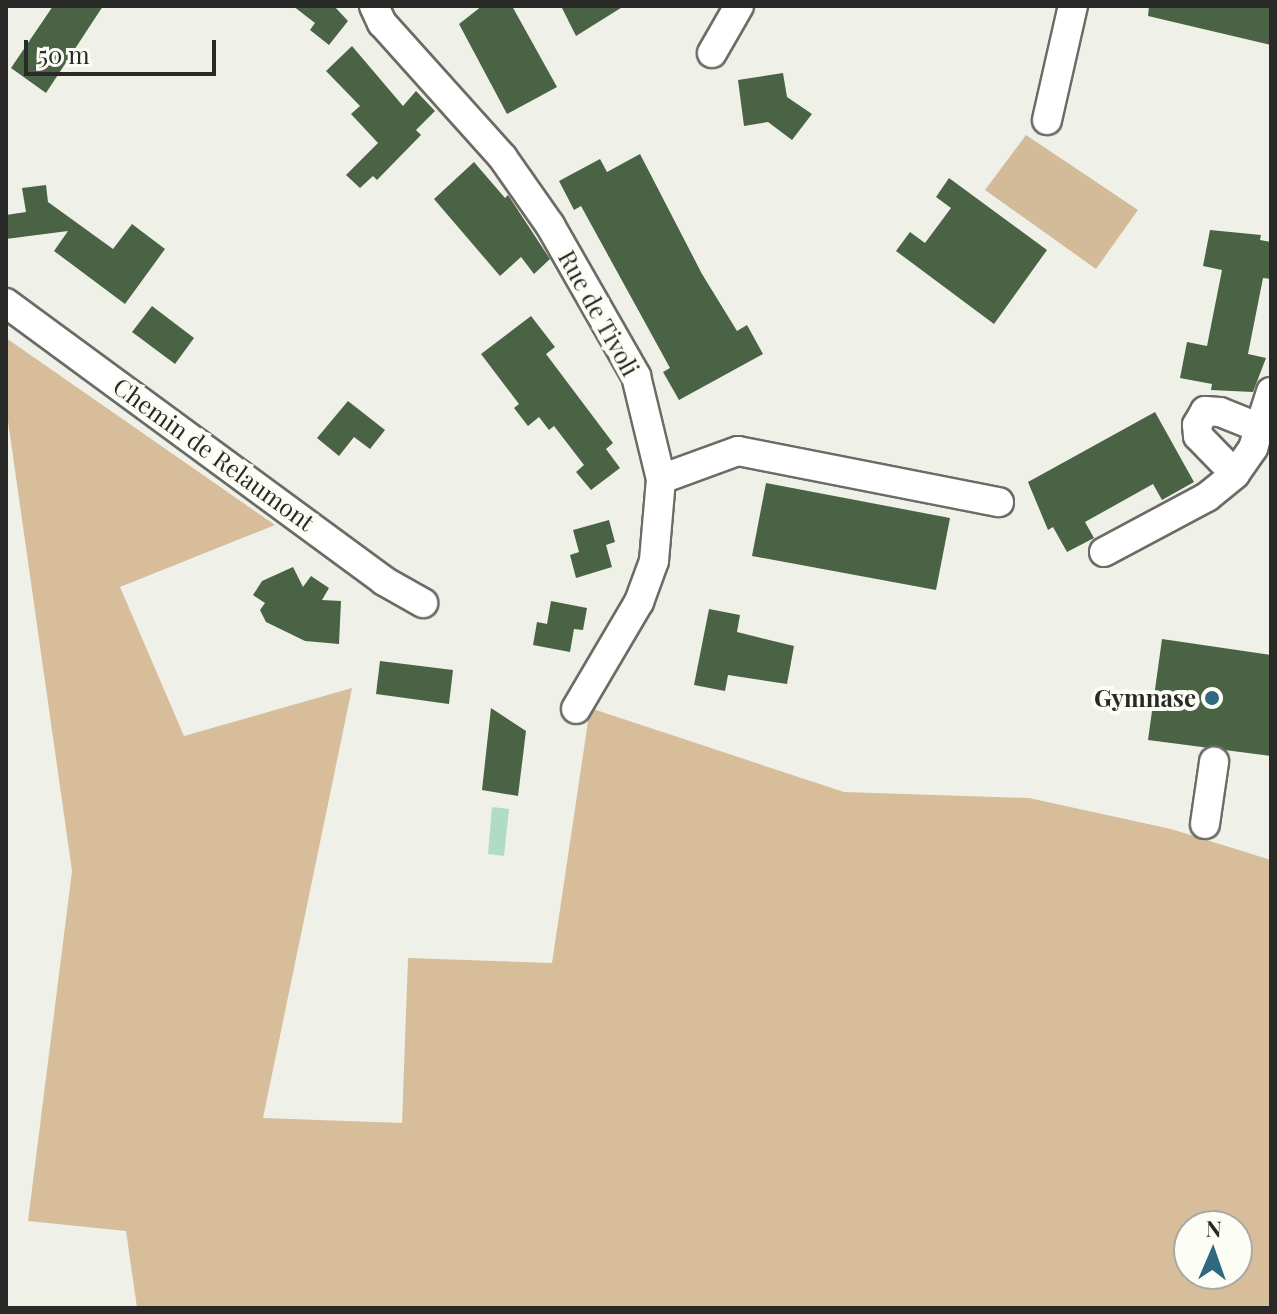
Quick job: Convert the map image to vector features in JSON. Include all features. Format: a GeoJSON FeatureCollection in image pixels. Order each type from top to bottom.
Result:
{"type":"FeatureCollection","features":[{"type":"Feature","properties":{"kind":"street","name":"Rue de Tivoli"},"geometry":{"type":"LineString","coordinates":[[374,6],[388,30],[503,158],[550,225],[636,376],[661,479],[654,561],[639,602],[576,709]]}},
{"type":"Feature","properties":{"kind":"street"},"geometry":{"type":"LineString","coordinates":[[712,53],[739,6]]}},
{"type":"Feature","properties":{"kind":"street"},"geometry":{"type":"LineString","coordinates":[[1047,120],[1073,6]]}},
{"type":"Feature","properties":{"kind":"street","name":"Chemin de Relaumont"},"geometry":{"type":"LineString","coordinates":[[6,303],[384,581],[423,603]]}},
{"type":"Feature","properties":{"kind":"street"},"geometry":{"type":"LineString","coordinates":[[1104,552],[1207,497],[1235,474],[1253,448],[1271,392]]}},
{"type":"Feature","properties":{"kind":"street"},"geometry":{"type":"LineString","coordinates":[[1235,474],[1198,436],[1197,425],[1205,411],[1220,412],[1260,428]]}},
{"type":"Feature","properties":{"kind":"street"},"geometry":{"type":"LineString","coordinates":[[661,479],[738,451],[999,502]]}},
{"type":"Feature","properties":{"kind":"street"},"geometry":{"type":"LineString","coordinates":[[1205,824],[1214,762]]}},
{"type":"Feature","properties":{"kind":"shaded area"},"geometry":{"type":"Polygon","coordinates":[[[1026,135],[1138,210],[1096,269],[985,190],[1026,135]]]}},
{"type":"Feature","properties":{"kind":"shaded area"},"geometry":{"type":"Polygon","coordinates":[[[6,338],[275,525],[120,587],[184,736],[352,688],[263,1118],[402,1123],[408,958],[552,963],[590,708],[844,792],[1029,798],[1171,829],[1271,860],[1271,1308],[137,1308],[126,1231],[28,1221],[72,871],[6,407],[6,338]]]}},
{"type":"Feature","properties":{"kind":"shaded area"},"geometry":{"type":"Polygon","coordinates":[[[492,807],[509,809],[504,856],[488,854],[492,807]]]}},
{"type":"Feature","properties":{"kind":"building"},"geometry":{"type":"Polygon","coordinates":[[[53,6],[103,6],[46,93],[11,68],[53,6]]]}},
{"type":"Feature","properties":{"kind":"building"},"geometry":{"type":"Polygon","coordinates":[[[293,6],[334,6],[348,21],[329,45],[310,30],[315,23],[293,6]]]}},
{"type":"Feature","properties":{"kind":"building"},"geometry":{"type":"Polygon","coordinates":[[[482,6],[512,6],[557,87],[507,114],[459,24],[482,6]]]}},
{"type":"Feature","properties":{"kind":"building"},"geometry":{"type":"Polygon","coordinates":[[[561,6],[624,6],[576,36],[561,6]]]}},
{"type":"Feature","properties":{"kind":"building"},"geometry":{"type":"Polygon","coordinates":[[[1149,6],[1271,6],[1271,45],[1148,16],[1149,6]]]}},
{"type":"Feature","properties":{"kind":"building"},"geometry":{"type":"Polygon","coordinates":[[[352,46],[403,106],[416,91],[435,111],[416,130],[421,135],[377,180],[373,176],[360,188],[346,175],[378,143],[351,114],[360,106],[326,71],[352,46]]]}},
{"type":"Feature","properties":{"kind":"building"},"geometry":{"type":"Polygon","coordinates":[[[783,73],[787,97],[812,114],[792,140],[768,122],[744,126],[738,80],[783,73]]]}},
{"type":"Feature","properties":{"kind":"building"},"geometry":{"type":"Polygon","coordinates":[[[640,154],[702,274],[737,331],[747,325],[763,354],[679,400],[663,372],[670,368],[581,206],[574,210],[559,181],[600,159],[607,172],[640,154]]]}},
{"type":"Feature","properties":{"kind":"building"},"geometry":{"type":"Polygon","coordinates":[[[474,162],[505,198],[508,195],[550,259],[534,274],[521,257],[500,276],[434,199],[474,162]]]}},
{"type":"Feature","properties":{"kind":"building"},"geometry":{"type":"Polygon","coordinates":[[[949,178],[1047,250],[994,324],[896,251],[910,232],[925,243],[951,208],[936,197],[949,178]]]}},
{"type":"Feature","properties":{"kind":"building"},"geometry":{"type":"Polygon","coordinates":[[[46,185],[48,202],[113,249],[132,224],[165,249],[125,304],[54,251],[68,231],[6,239],[6,215],[26,212],[22,188],[46,185]]]}},
{"type":"Feature","properties":{"kind":"building"},"geometry":{"type":"Polygon","coordinates":[[[1210,230],[1261,235],[1260,240],[1271,242],[1271,279],[1263,278],[1248,354],[1266,358],[1253,392],[1211,390],[1212,384],[1180,378],[1187,342],[1207,346],[1222,270],[1203,266],[1210,230]]]}},
{"type":"Feature","properties":{"kind":"building"},"geometry":{"type":"Polygon","coordinates":[[[152,306],[194,338],[175,364],[132,332],[152,306]]]}},
{"type":"Feature","properties":{"kind":"building"},"geometry":{"type":"Polygon","coordinates":[[[531,316],[555,347],[546,354],[613,443],[606,449],[620,468],[591,490],[576,472],[584,465],[554,426],[549,430],[539,417],[528,426],[514,408],[519,404],[481,354],[531,316]]]}},
{"type":"Feature","properties":{"kind":"building"},"geometry":{"type":"Polygon","coordinates":[[[348,401],[385,430],[370,449],[354,437],[339,456],[317,438],[348,401]]]}},
{"type":"Feature","properties":{"kind":"building"},"geometry":{"type":"Polygon","coordinates":[[[1155,412],[1194,482],[1162,500],[1153,484],[1085,522],[1094,538],[1067,552],[1053,527],[1048,530],[1028,482],[1155,412]]]}},
{"type":"Feature","properties":{"kind":"building"},"geometry":{"type":"Polygon","coordinates":[[[766,483],[950,518],[936,590],[752,556],[766,483]]]}},
{"type":"Feature","properties":{"kind":"building"},"geometry":{"type":"Polygon","coordinates":[[[609,520],[615,542],[606,545],[612,567],[576,578],[570,555],[579,552],[573,530],[609,520]]]}},
{"type":"Feature","properties":{"kind":"building"},"geometry":{"type":"Polygon","coordinates":[[[293,567],[303,587],[311,576],[329,588],[322,600],[341,601],[339,644],[305,641],[266,622],[260,610],[265,603],[253,595],[262,581],[293,567]]]}},
{"type":"Feature","properties":{"kind":"building"},"geometry":{"type":"Polygon","coordinates":[[[551,601],[587,608],[583,630],[574,629],[570,652],[533,645],[537,622],[547,624],[551,601]]]}},
{"type":"Feature","properties":{"kind":"building"},"geometry":{"type":"Polygon","coordinates":[[[709,609],[740,615],[737,632],[794,646],[787,684],[728,675],[725,691],[694,685],[709,609]]]}},
{"type":"Feature","properties":{"kind":"building","name":"Gymnase"},"geometry":{"type":"Polygon","coordinates":[[[1162,639],[1271,655],[1271,756],[1148,740],[1162,639]]]}},
{"type":"Feature","properties":{"kind":"building"},"geometry":{"type":"Polygon","coordinates":[[[380,661],[453,670],[449,704],[376,694],[380,661]]]}},
{"type":"Feature","properties":{"kind":"building"},"geometry":{"type":"Polygon","coordinates":[[[491,708],[526,731],[518,796],[482,790],[491,708]]]}},
{"type":"Feature","properties":{"kind":"place","name":"Gymnase"},"geometry":{"type":"Point","coordinates":[1212,698]}}]}
